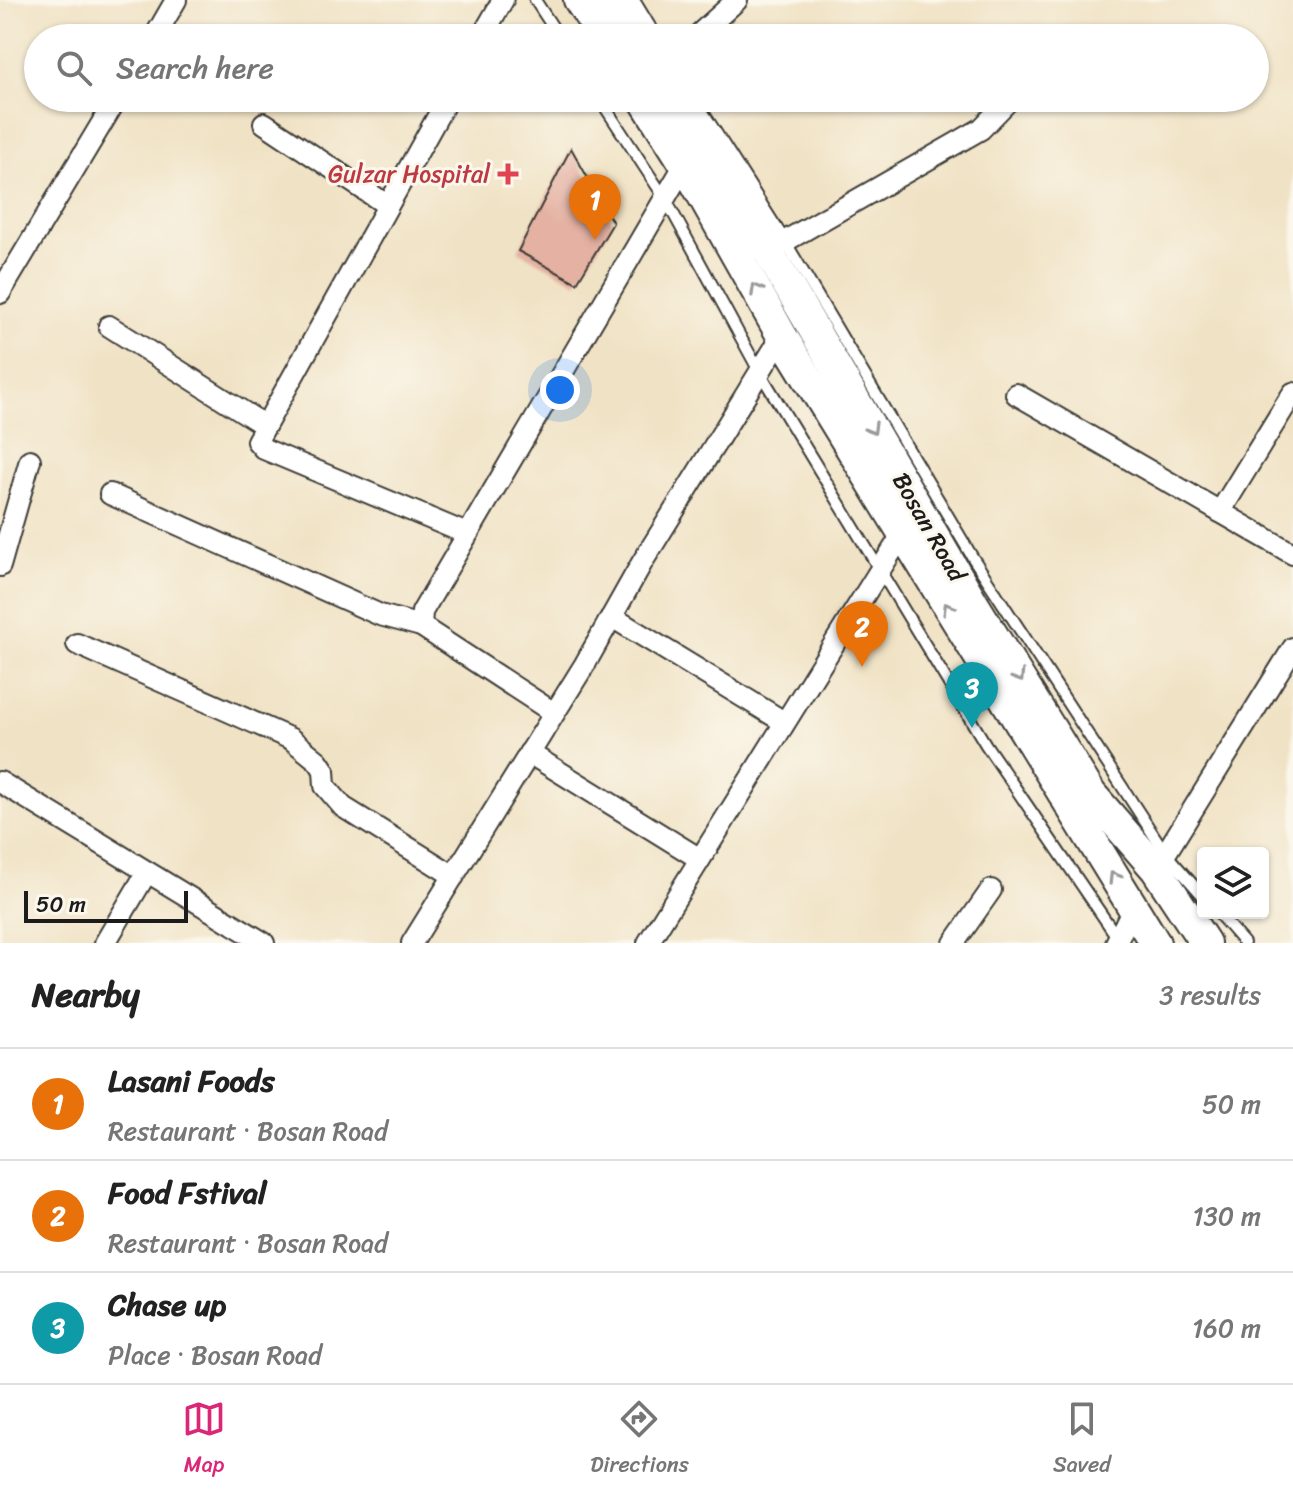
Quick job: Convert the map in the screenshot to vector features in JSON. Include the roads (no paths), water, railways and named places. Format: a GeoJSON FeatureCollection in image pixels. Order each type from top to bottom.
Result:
{"type":"FeatureCollection","features":[{"type":"Feature","properties":{"kind":"main road"},"geometry":{"type":"LineString","coordinates":[[579,0],[595,24]]}},
{"type":"Feature","properties":{"kind":"main road"},"geometry":{"type":"LineString","coordinates":[[613,0],[628,24]]}},
{"type":"Feature","properties":{"kind":"main road","name":"Bosan Road"},"geometry":{"type":"LineString","coordinates":[[652,112],[685,164],[782,336],[1155,943]]}},
{"type":"Feature","properties":{"kind":"main road","name":"Bosan Road"},"geometry":{"type":"LineString","coordinates":[[684,112],[776,246],[976,608],[1091,794],[1161,861],[1205,943]]}},
{"type":"Feature","properties":{"kind":"street"},"geometry":{"type":"LineString","coordinates":[[162,24],[176,0]]}},
{"type":"Feature","properties":{"kind":"street"},"geometry":{"type":"LineString","coordinates":[[489,24],[503,0]]}},
{"type":"Feature","properties":{"kind":"street"},"geometry":{"type":"LineString","coordinates":[[710,24],[737,0]]}},
{"type":"Feature","properties":{"kind":"street"},"geometry":{"type":"LineString","coordinates":[[0,293],[109,112]]}},
{"type":"Feature","properties":{"kind":"street"},"geometry":{"type":"LineString","coordinates":[[440,112],[257,441],[264,449],[467,534]]}},
{"type":"Feature","properties":{"kind":"street"},"geometry":{"type":"LineString","coordinates":[[776,246],[981,129],[997,112]]}},
{"type":"Feature","properties":{"kind":"street"},"geometry":{"type":"LineString","coordinates":[[264,123],[387,205]]}},
{"type":"Feature","properties":{"kind":"street"},"geometry":{"type":"LineString","coordinates":[[421,626],[422,612],[685,164]]}},
{"type":"Feature","properties":{"kind":"street"},"geometry":{"type":"LineString","coordinates":[[109,326],[264,425]]}},
{"type":"Feature","properties":{"kind":"street"},"geometry":{"type":"LineString","coordinates":[[412,943],[782,336]]}},
{"type":"Feature","properties":{"kind":"street"},"geometry":{"type":"LineString","coordinates":[[1016,394],[1293,554]]}},
{"type":"Feature","properties":{"kind":"street"},"geometry":{"type":"LineString","coordinates":[[1220,512],[1290,404]]}},
{"type":"Feature","properties":{"kind":"street"},"geometry":{"type":"LineString","coordinates":[[0,566],[30,460]]}},
{"type":"Feature","properties":{"kind":"street"},"geometry":{"type":"LineString","coordinates":[[110,494],[380,615],[421,626],[554,713]]}},
{"type":"Feature","properties":{"kind":"street"},"geometry":{"type":"LineString","coordinates":[[648,943],[903,533]]}},
{"type":"Feature","properties":{"kind":"street"},"geometry":{"type":"LineString","coordinates":[[612,617],[784,722]]}},
{"type":"Feature","properties":{"kind":"street"},"geometry":{"type":"LineString","coordinates":[[77,644],[291,739],[318,761],[324,770],[325,786],[343,807],[454,876]]}},
{"type":"Feature","properties":{"kind":"street"},"geometry":{"type":"LineString","coordinates":[[1161,861],[1293,648]]}},
{"type":"Feature","properties":{"kind":"street"},"geometry":{"type":"LineString","coordinates":[[529,753],[700,859]]}},
{"type":"Feature","properties":{"kind":"street"},"geometry":{"type":"LineString","coordinates":[[0,782],[253,940]]}},
{"type":"Feature","properties":{"kind":"street"},"geometry":{"type":"LineString","coordinates":[[105,943],[147,872]]}},
{"type":"Feature","properties":{"kind":"street"},"geometry":{"type":"LineString","coordinates":[[954,943],[991,890]]}},
{"type":"Feature","properties":{"kind":"street"},"geometry":{"type":"LineString","coordinates":[[1118,942],[1133,908]]}},
{"type":"Feature","properties":{"kind":"lane"},"geometry":{"type":"LineString","coordinates":[[535,0],[551,24]]}},
{"type":"Feature","properties":{"kind":"lane"},"geometry":{"type":"LineString","coordinates":[[634,0],[649,24]]}},
{"type":"Feature","properties":{"kind":"lane"},"geometry":{"type":"LineString","coordinates":[[608,112],[666,200],[759,371],[986,745],[1118,942]]}},
{"type":"Feature","properties":{"kind":"lane"},"geometry":{"type":"LineString","coordinates":[[702,112],[776,246]]}},
{"type":"Feature","properties":{"kind":"lane"},"geometry":{"type":"LineString","coordinates":[[1161,861],[1197,891]]}},
{"type":"Feature","properties":{"kind":"lane"},"geometry":{"type":"LineString","coordinates":[[1223,919],[1244,943]]}},
{"type":"Feature","properties":{"kind":"place","name":"Gulzar Hospital"},"geometry":{"type":"Point","coordinates":[508,174]}},
{"type":"Feature","properties":{"kind":"place","name":"Lasani Foods"},"geometry":{"type":"Point","coordinates":[595,240]}},
{"type":"Feature","properties":{"kind":"place","name":"Food Fstival"},"geometry":{"type":"Point","coordinates":[862,667]}},
{"type":"Feature","properties":{"kind":"place","name":"Chase up"},"geometry":{"type":"Point","coordinates":[972,728]}}]}
